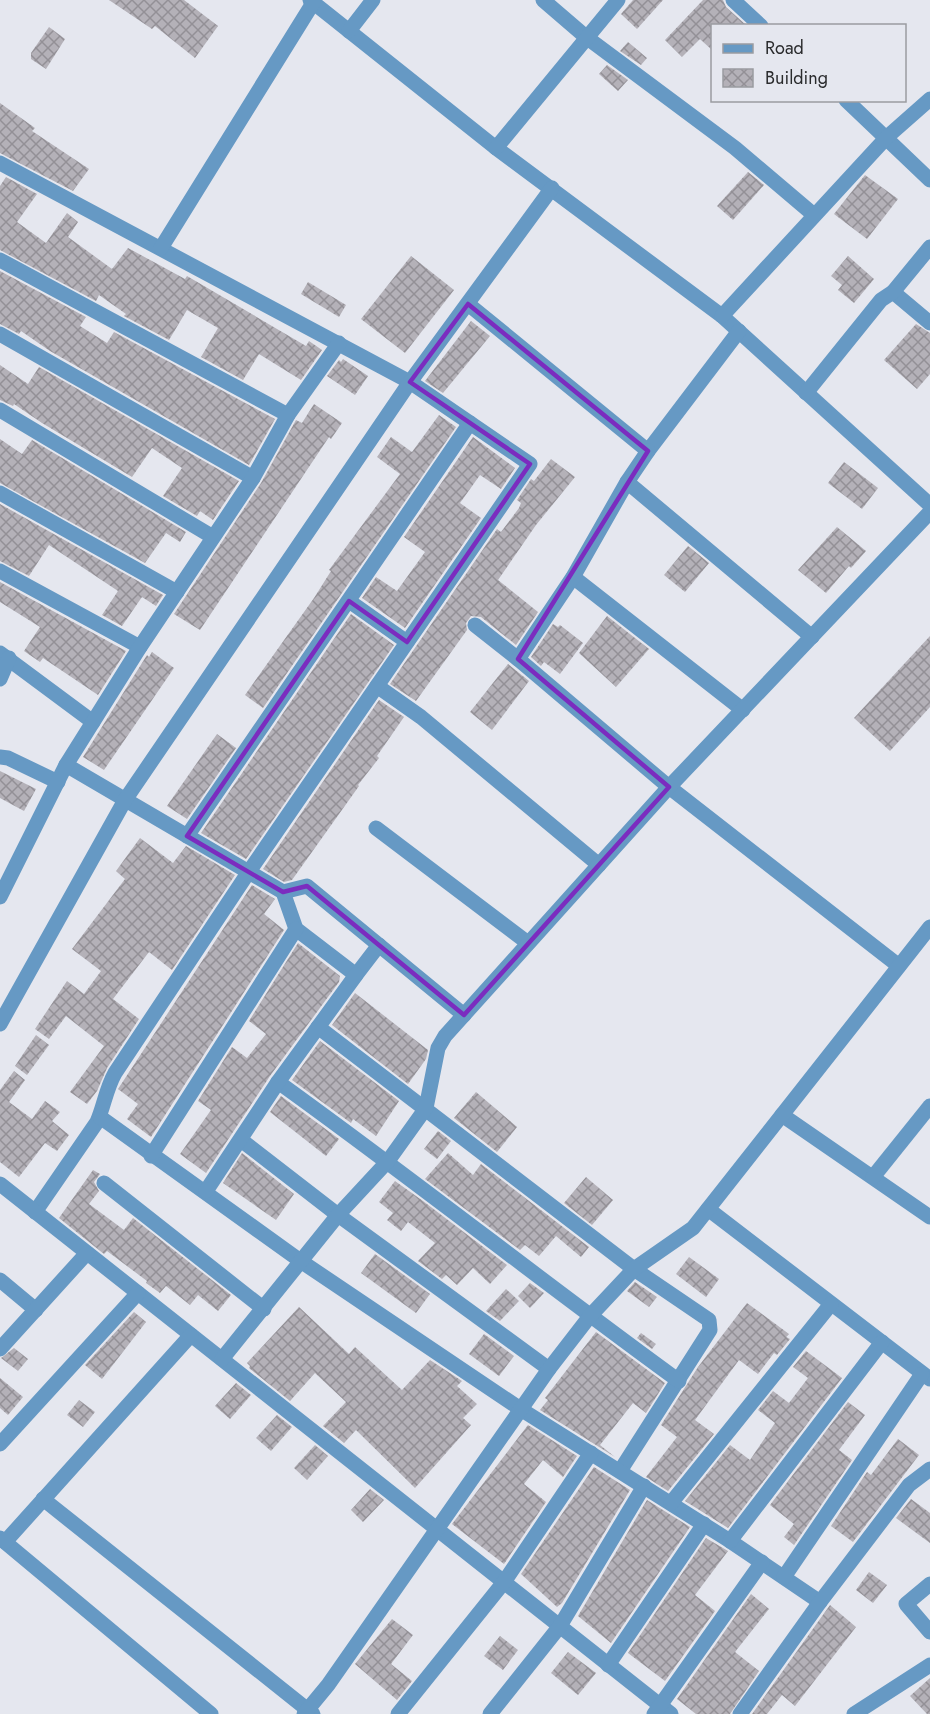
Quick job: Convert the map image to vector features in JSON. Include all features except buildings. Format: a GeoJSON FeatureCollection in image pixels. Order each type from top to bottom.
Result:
{"type":"FeatureCollection","features":[{"type":"Feature","properties":{"kind":"street"},"geometry":{"type":"LineString","coordinates":[[350,32],[373,0]]}},
{"type":"Feature","properties":{"kind":"street"},"geometry":{"type":"LineString","coordinates":[[543,0],[586,37],[735,148],[814,215]]}},
{"type":"Feature","properties":{"kind":"street"},"geometry":{"type":"LineString","coordinates":[[496,148],[618,0]]}},
{"type":"Feature","properties":{"kind":"street"},"geometry":{"type":"LineString","coordinates":[[733,0],[760,24]]}},
{"type":"Feature","properties":{"kind":"street"},"geometry":{"type":"LineString","coordinates":[[161,248],[311,1],[496,148],[722,316],[930,505]]}},
{"type":"Feature","properties":{"kind":"street"},"geometry":{"type":"LineString","coordinates":[[722,316],[887,137],[930,99]]}},
{"type":"Feature","properties":{"kind":"street"},"geometry":{"type":"LineString","coordinates":[[848,102],[930,180]]}},
{"type":"Feature","properties":{"kind":"street"},"geometry":{"type":"LineString","coordinates":[[0,164],[410,382],[530,464],[248,873],[115,1073],[108,1084],[100,1117],[35,1212]]}},
{"type":"Feature","properties":{"kind":"street"},"geometry":{"type":"LineString","coordinates":[[0,1024],[125,800],[410,382],[552,188]]}},
{"type":"Feature","properties":{"kind":"street"},"geometry":{"type":"LineString","coordinates":[[806,393],[881,300],[893,292],[930,247]]}},
{"type":"Feature","properties":{"kind":"street"},"geometry":{"type":"LineString","coordinates":[[0,260],[288,415]]}},
{"type":"Feature","properties":{"kind":"street"},"geometry":{"type":"LineString","coordinates":[[893,292],[930,323]]}},
{"type":"Feature","properties":{"kind":"street"},"geometry":{"type":"LineString","coordinates":[[468,304],[648,451]]}},
{"type":"Feature","properties":{"kind":"street"},"geometry":{"type":"LineString","coordinates":[[518,659],[573,577],[627,482],[739,331]]}},
{"type":"Feature","properties":{"kind":"street"},"geometry":{"type":"LineString","coordinates":[[0,334],[253,478]]}},
{"type":"Feature","properties":{"kind":"street"},"geometry":{"type":"LineString","coordinates":[[0,897],[66,765],[140,647],[253,478],[288,415],[339,343]]}},
{"type":"Feature","properties":{"kind":"street"},"geometry":{"type":"LineString","coordinates":[[0,410],[213,537]]}},
{"type":"Feature","properties":{"kind":"street"},"geometry":{"type":"LineString","coordinates":[[187,836],[470,423]]}},
{"type":"Feature","properties":{"kind":"street"},"geometry":{"type":"LineString","coordinates":[[627,482],[812,637]]}},
{"type":"Feature","properties":{"kind":"street"},"geometry":{"type":"LineString","coordinates":[[0,493],[177,592]]}},
{"type":"Feature","properties":{"kind":"street"},"geometry":{"type":"LineString","coordinates":[[222,1359],[338,1215],[388,1161],[426,1108],[438,1048],[464,1016],[669,787],[930,512]]}},
{"type":"Feature","properties":{"kind":"street"},"geometry":{"type":"LineString","coordinates":[[0,571],[140,647]]}},
{"type":"Feature","properties":{"kind":"street"},"geometry":{"type":"LineString","coordinates":[[573,577],[743,710]]}},
{"type":"Feature","properties":{"kind":"street"},"geometry":{"type":"LineString","coordinates":[[349,601],[407,642]]}},
{"type":"Feature","properties":{"kind":"street"},"geometry":{"type":"LineString","coordinates":[[475,625],[669,787],[899,966]]}},
{"type":"Feature","properties":{"kind":"street"},"geometry":{"type":"LineString","coordinates":[[0,679],[4,655],[93,722]]}},
{"type":"Feature","properties":{"kind":"street"},"geometry":{"type":"LineString","coordinates":[[377,686],[421,717],[599,865]]}},
{"type":"Feature","properties":{"kind":"street"},"geometry":{"type":"LineString","coordinates":[[1,756],[58,782]]}},
{"type":"Feature","properties":{"kind":"street"},"geometry":{"type":"LineString","coordinates":[[66,765],[283,892],[296,929],[356,975]]}},
{"type":"Feature","properties":{"kind":"street"},"geometry":{"type":"LineString","coordinates":[[376,828],[528,943]]}},
{"type":"Feature","properties":{"kind":"street"},"geometry":{"type":"LineString","coordinates":[[283,892],[307,886],[464,1016]]}},
{"type":"Feature","properties":{"kind":"street"},"geometry":{"type":"LineString","coordinates":[[43,1499],[308,1713],[549,1369],[590,1316],[634,1269],[693,1228],[930,927]]}},
{"type":"Feature","properties":{"kind":"street"},"geometry":{"type":"LineString","coordinates":[[151,1156],[296,929]]}},
{"type":"Feature","properties":{"kind":"street"},"geometry":{"type":"LineString","coordinates":[[206,1191],[242,1140],[278,1082],[379,945]]}},
{"type":"Feature","properties":{"kind":"street"},"geometry":{"type":"LineString","coordinates":[[318,1027],[634,1269],[711,1323],[710,1330],[620,1471]]}},
{"type":"Feature","properties":{"kind":"street"},"geometry":{"type":"LineString","coordinates":[[278,1082],[388,1161],[590,1316],[679,1380]]}},
{"type":"Feature","properties":{"kind":"street"},"geometry":{"type":"LineString","coordinates":[[873,1178],[930,1106]]}},
{"type":"Feature","properties":{"kind":"street"},"geometry":{"type":"LineString","coordinates":[[782,1115],[930,1217]]}},
{"type":"Feature","properties":{"kind":"street"},"geometry":{"type":"LineString","coordinates":[[100,1117],[151,1156],[206,1191],[302,1262],[522,1410],[704,1524],[820,1602]]}},
{"type":"Feature","properties":{"kind":"street"},"geometry":{"type":"LineString","coordinates":[[242,1140],[338,1215],[549,1369]]}},
{"type":"Feature","properties":{"kind":"street"},"geometry":{"type":"LineString","coordinates":[[104,1183],[264,1309]]}},
{"type":"Feature","properties":{"kind":"street"},"geometry":{"type":"LineString","coordinates":[[0,1184],[560,1626],[662,1711],[762,1562]]}},
{"type":"Feature","properties":{"kind":"street"},"geometry":{"type":"LineString","coordinates":[[708,1209],[926,1376],[784,1577]]}},
{"type":"Feature","properties":{"kind":"street"},"geometry":{"type":"LineString","coordinates":[[0,1349],[87,1253]]}},
{"type":"Feature","properties":{"kind":"street"},"geometry":{"type":"LineString","coordinates":[[0,1280],[36,1310]]}},
{"type":"Feature","properties":{"kind":"street"},"geometry":{"type":"LineString","coordinates":[[0,1444],[138,1293]]}},
{"type":"Feature","properties":{"kind":"street"},"geometry":{"type":"LineString","coordinates":[[671,1503],[831,1304]]}},
{"type":"Feature","properties":{"kind":"street"},"geometry":{"type":"LineString","coordinates":[[191,1335],[43,1499],[2,1540],[211,1714]]}},
{"type":"Feature","properties":{"kind":"street"},"geometry":{"type":"LineString","coordinates":[[730,1541],[882,1342]]}},
{"type":"Feature","properties":{"kind":"street"},"geometry":{"type":"LineString","coordinates":[[398,1714],[504,1582],[591,1453]]}},
{"type":"Feature","properties":{"kind":"street"},"geometry":{"type":"LineString","coordinates":[[740,1714],[820,1602],[909,1485],[930,1469]]}},
{"type":"Feature","properties":{"kind":"street"},"geometry":{"type":"LineString","coordinates":[[490,1714],[560,1626],[644,1486]]}},
{"type":"Feature","properties":{"kind":"street"},"geometry":{"type":"LineString","coordinates":[[608,1665],[704,1524]]}},
{"type":"Feature","properties":{"kind":"street"},"geometry":{"type":"LineString","coordinates":[[930,1584],[906,1604],[930,1632]]}},
{"type":"Feature","properties":{"kind":"street"},"geometry":{"type":"LineString","coordinates":[[854,1714],[930,1665]]}},
{"type":"Feature","properties":{"kind":"highlighted area"},"geometry":{"type":"Polygon","coordinates":[[[468,304],[648,451],[518,659],[669,787],[464,1015],[307,886],[283,892],[187,836],[349,601],[407,642],[530,464],[410,382],[468,304]]]}}]}
